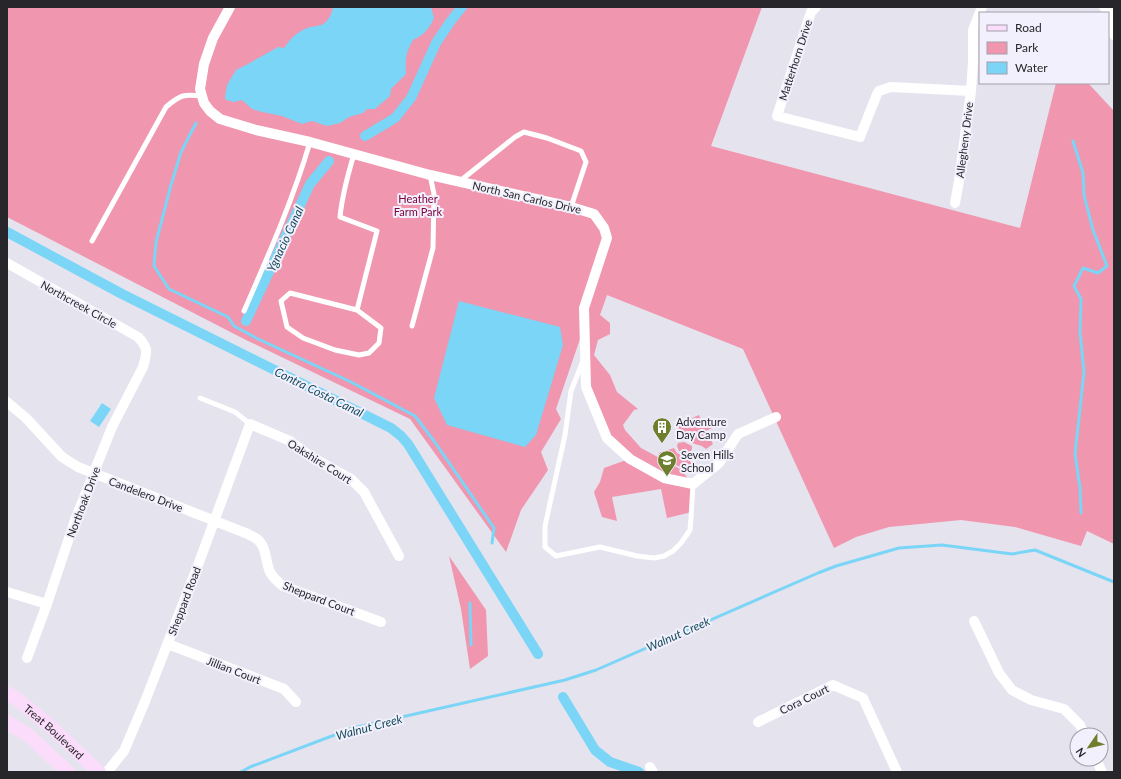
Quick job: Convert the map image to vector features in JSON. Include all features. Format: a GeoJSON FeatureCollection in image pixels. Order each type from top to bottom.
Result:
{"type":"FeatureCollection","features":[{"type":"Feature","properties":{"kind":"main road","name":"Treat Boulevard"},"geometry":{"type":"LineString","coordinates":[[7,693],[17,699],[50,726],[99,772]]}},
{"type":"Feature","properties":{"kind":"main road","name":"Treat Boulevard"},"geometry":{"type":"LineString","coordinates":[[7,722],[29,736],[68,772]]}},
{"type":"Feature","properties":{"kind":"street"},"geometry":{"type":"LineString","coordinates":[[202,96],[200,89],[204,64],[213,38],[230,7]]}},
{"type":"Feature","properties":{"kind":"street","name":"Matterhorn Drive"},"geometry":{"type":"LineString","coordinates":[[816,7],[811,12],[777,116],[860,137],[877,94],[879,91],[884,89],[891,87],[970,94]]}},
{"type":"Feature","properties":{"kind":"street","name":"Allegheny Drive"},"geometry":{"type":"LineString","coordinates":[[955,203],[970,94],[973,62],[973,30],[979,15]]}},
{"type":"Feature","properties":{"kind":"street"},"geometry":{"type":"LineString","coordinates":[[1109,23],[1114,35]]}},
{"type":"Feature","properties":{"kind":"street","name":"North San Carlos Drive"},"geometry":{"type":"LineString","coordinates":[[202,96],[210,111],[220,119],[256,130],[310,142],[430,175],[571,207],[594,214],[604,228],[607,238],[584,308],[586,387],[607,438],[630,459],[664,478],[693,484]]}},
{"type":"Feature","properties":{"kind":"street","name":"Northcreek Circle"},"geometry":{"type":"LineString","coordinates":[[7,263],[138,337],[147,349]]}},
{"type":"Feature","properties":{"kind":"street","name":"Northoak Drive"},"geometry":{"type":"LineString","coordinates":[[27,658],[93,473],[112,427],[143,367],[147,349]]}},
{"type":"Feature","properties":{"kind":"street","name":"Candelero Drive"},"geometry":{"type":"LineString","coordinates":[[7,402],[26,418],[62,457],[78,467],[215,521]]}},
{"type":"Feature","properties":{"kind":"street"},"geometry":{"type":"LineString","coordinates":[[693,484],[719,463],[738,434],[776,417]]}},
{"type":"Feature","properties":{"kind":"street","name":"Sheppard Road"},"geometry":{"type":"LineString","coordinates":[[107,772],[124,751],[144,704],[215,521],[250,424]]}},
{"type":"Feature","properties":{"kind":"street","name":"Oakshire Court"},"geometry":{"type":"LineString","coordinates":[[250,424],[290,441],[310,456],[351,479],[364,492],[399,556]]}},
{"type":"Feature","properties":{"kind":"street","name":"Sheppard Court"},"geometry":{"type":"LineString","coordinates":[[215,521],[257,539],[262,545],[269,571],[272,576],[283,586],[381,622]]}},
{"type":"Feature","properties":{"kind":"street"},"geometry":{"type":"LineString","coordinates":[[7,592],[47,604]]}},
{"type":"Feature","properties":{"kind":"street"},"geometry":{"type":"LineString","coordinates":[[974,621],[999,673],[1012,690],[1031,700],[1064,708],[1081,727]]}},
{"type":"Feature","properties":{"kind":"street","name":"Jillian Court"},"geometry":{"type":"LineString","coordinates":[[168,644],[284,689],[296,702]]}},
{"type":"Feature","properties":{"kind":"street","name":"Cora Court"},"geometry":{"type":"LineString","coordinates":[[758,722],[834,685],[863,698],[897,772]]}},
{"type":"Feature","properties":{"kind":"lane"},"geometry":{"type":"LineString","coordinates":[[92,241],[166,107],[178,97],[190,94],[202,96]]}},
{"type":"Feature","properties":{"kind":"lane"},"geometry":{"type":"LineString","coordinates":[[460,181],[515,137],[524,132],[547,138],[581,150],[586,162],[571,207]]}},
{"type":"Feature","properties":{"kind":"lane"},"geometry":{"type":"LineString","coordinates":[[244,311],[301,173],[310,142]]}},
{"type":"Feature","properties":{"kind":"lane"},"geometry":{"type":"LineString","coordinates":[[354,154],[348,174],[340,217],[377,231],[356,310]]}},
{"type":"Feature","properties":{"kind":"lane"},"geometry":{"type":"LineString","coordinates":[[412,326],[433,248],[434,194],[430,175]]}},
{"type":"Feature","properties":{"kind":"lane"},"geometry":{"type":"LineString","coordinates":[[290,293],[356,310],[381,328],[379,343],[369,353],[359,355],[335,350],[303,338],[287,327],[281,301],[290,293]]}},
{"type":"Feature","properties":{"kind":"lane"},"geometry":{"type":"LineString","coordinates":[[585,354],[571,390],[565,435],[545,526],[545,547],[556,556],[600,547],[637,556],[654,558],[664,556],[681,543],[690,530],[693,484]]}},
{"type":"Feature","properties":{"kind":"lane"},"geometry":{"type":"LineString","coordinates":[[200,398],[235,412],[250,424]]}},
{"type":"Feature","properties":{"kind":"green space","name":"Heather Farm Park"},"geometry":{"type":"Polygon","coordinates":[[[7,7],[762,7],[711,146],[1020,228],[1056,84],[1089,84],[1114,111],[1114,544],[1087,531],[1081,546],[1015,527],[961,520],[889,527],[856,537],[834,548],[743,349],[607,295],[600,315],[610,323],[610,334],[598,340],[594,355],[610,375],[617,392],[638,409],[634,410],[623,425],[625,430],[641,448],[680,469],[693,484],[692,512],[667,518],[661,489],[612,497],[617,521],[602,517],[594,492],[600,482],[604,468],[629,459],[607,438],[586,387],[580,339],[556,409],[561,419],[541,452],[548,470],[521,510],[506,552],[410,419],[246,340],[7,217],[7,7]]]}},
{"type":"Feature","properties":{"kind":"green space"},"geometry":{"type":"Polygon","coordinates":[[[699,415],[702,423],[710,420],[714,427],[706,431],[713,444],[706,449],[689,441],[677,425],[699,415]]]}},
{"type":"Feature","properties":{"kind":"green space"},"geometry":{"type":"Polygon","coordinates":[[[684,442],[692,446],[691,452],[687,455],[679,451],[677,446],[678,443],[684,442]]]}},
{"type":"Feature","properties":{"kind":"green space"},"geometry":{"type":"Polygon","coordinates":[[[674,448],[677,453],[688,458],[693,466],[686,470],[658,456],[660,452],[674,448]]]}},
{"type":"Feature","properties":{"kind":"green space"},"geometry":{"type":"Polygon","coordinates":[[[449,556],[486,610],[488,656],[470,669],[461,609],[449,556]]]}},
{"type":"Feature","properties":{"kind":"water"},"geometry":{"type":"Polygon","coordinates":[[[333,7],[431,7],[434,18],[426,31],[413,40],[406,56],[406,74],[391,89],[390,96],[375,109],[367,109],[363,113],[349,117],[340,123],[327,126],[312,121],[302,124],[282,116],[252,109],[242,100],[234,102],[226,100],[227,85],[236,70],[278,47],[284,48],[293,37],[309,27],[323,24],[329,18],[333,7]]]}},
{"type":"Feature","properties":{"kind":"water"},"geometry":{"type":"Polygon","coordinates":[[[459,301],[560,327],[563,345],[536,435],[525,447],[447,425],[434,398],[459,301]]]}},
{"type":"Feature","properties":{"kind":"water"},"geometry":{"type":"Polygon","coordinates":[[[102,403],[111,409],[99,427],[90,421],[102,403]]]}},
{"type":"Feature","properties":{"kind":"waterway","name":"Ygnacio Canal"},"geometry":{"type":"LineString","coordinates":[[365,136],[395,118],[411,98],[436,43],[462,7]]}},
{"type":"Feature","properties":{"kind":"waterway"},"geometry":{"type":"LineString","coordinates":[[196,123],[181,152],[156,242],[154,266],[169,289],[228,317],[234,326],[256,338],[351,382],[415,416],[494,528],[492,543]]}},
{"type":"Feature","properties":{"kind":"waterway"},"geometry":{"type":"LineString","coordinates":[[1073,141],[1083,173],[1084,195],[1093,230],[1107,266],[1098,273],[1083,268],[1074,286],[1081,299],[1080,332],[1084,372],[1075,454],[1080,488],[1081,513]]}},
{"type":"Feature","properties":{"kind":"waterway","name":"Ygnacio Canal"},"geometry":{"type":"LineString","coordinates":[[246,321],[310,184],[329,161]]}},
{"type":"Feature","properties":{"kind":"waterway","name":"Contra Costa Canal"},"geometry":{"type":"LineString","coordinates":[[7,232],[122,294],[391,428],[408,444],[538,654]]}},
{"type":"Feature","properties":{"kind":"waterway","name":"Walnut Creek"},"geometry":{"type":"LineString","coordinates":[[241,772],[250,767],[353,728],[565,680],[596,670],[818,573],[836,566],[899,548],[942,545],[1012,554],[1035,550],[1114,582]]}},
{"type":"Feature","properties":{"kind":"waterway"},"geometry":{"type":"LineString","coordinates":[[470,603],[471,645]]}},
{"type":"Feature","properties":{"kind":"waterway","name":"Contra Costa Canal"},"geometry":{"type":"LineString","coordinates":[[563,697],[595,750],[610,762],[639,772]]}},
{"type":"Feature","properties":{"kind":"place","name":"Adventure Day Camp"},"geometry":{"type":"Point","coordinates":[662,444]}},
{"type":"Feature","properties":{"kind":"place","name":"Seven Hills School"},"geometry":{"type":"Point","coordinates":[667,477]}}]}
